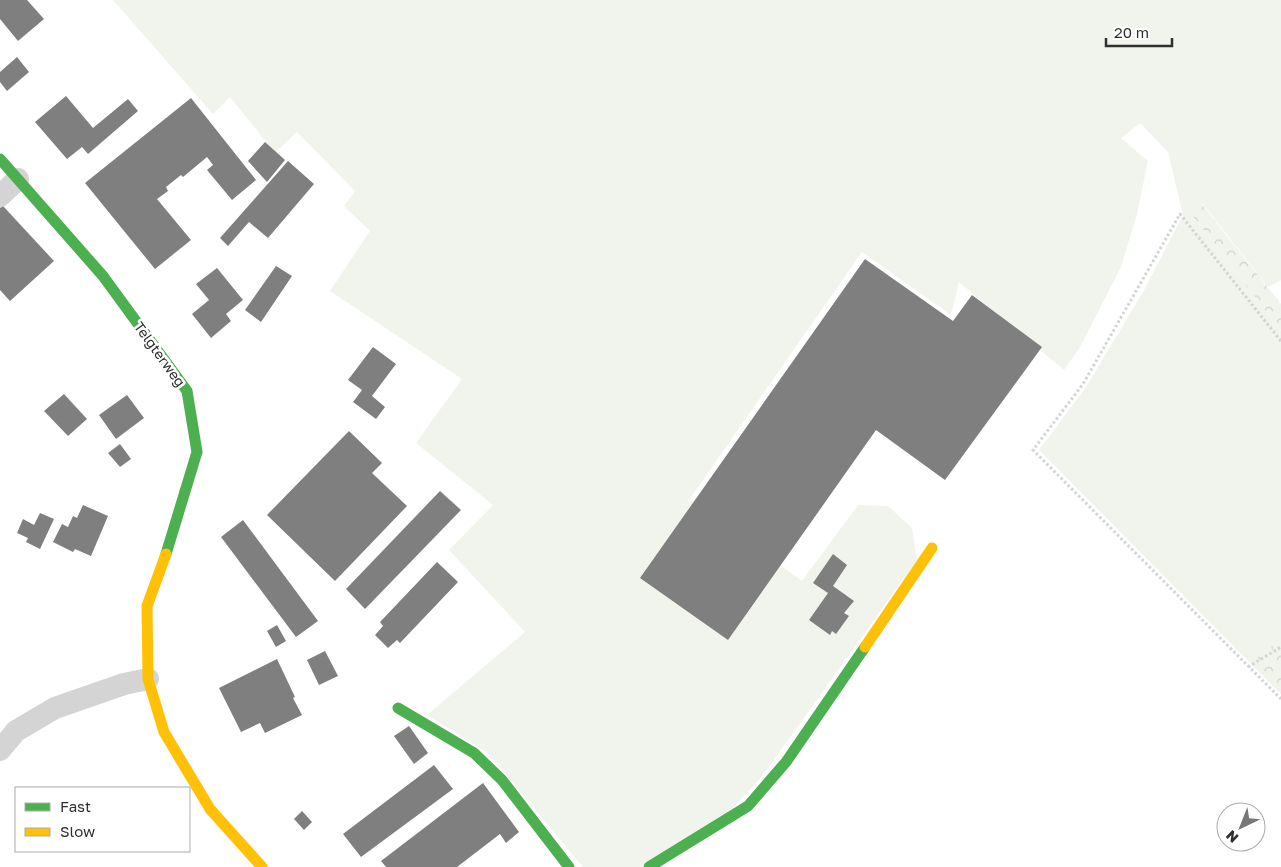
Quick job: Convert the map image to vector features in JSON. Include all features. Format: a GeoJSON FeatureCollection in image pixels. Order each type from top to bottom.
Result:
{"type":"FeatureCollection","features":[{"type":"Feature","properties":{"kind":"street","name":"Telgterweg"},"geometry":{"type":"LineString","coordinates":[[0,159],[103,276],[187,391],[196,452],[170,545],[147,606],[148,679],[164,732],[210,809],[262,867]]}},
{"type":"Feature","properties":{"kind":"street"},"geometry":{"type":"LineString","coordinates":[[0,196],[18,179]]}},
{"type":"Feature","properties":{"kind":"street"},"geometry":{"type":"LineString","coordinates":[[649,867],[748,806],[786,762],[932,548]]}},
{"type":"Feature","properties":{"kind":"street"},"geometry":{"type":"LineString","coordinates":[[0,750],[8,728],[54,708],[124,684],[148,679]]}},
{"type":"Feature","properties":{"kind":"street"},"geometry":{"type":"LineString","coordinates":[[398,708],[474,752],[502,780],[570,867]]}},
{"type":"Feature","properties":{"kind":"path"},"geometry":{"type":"LineString","coordinates":[[1281,341],[1180,214],[1083,384],[1033,450],[1281,699]]}},
{"type":"Feature","properties":{"kind":"path"},"geometry":{"type":"LineString","coordinates":[[1248,667],[1281,648]]}},
{"type":"Feature","properties":{"kind":"green space"},"geometry":{"type":"Polygon","coordinates":[[[113,0],[1281,0],[1281,280],[1268,287],[1202,203],[1192,215],[1281,331],[1281,694],[1039,450],[1086,387],[1143,292],[1183,215],[1168,152],[1140,123],[1121,138],[1148,161],[1137,214],[1121,267],[1080,347],[1064,370],[959,282],[951,315],[862,252],[689,500],[802,581],[858,505],[888,506],[912,528],[917,560],[763,775],[733,808],[640,867],[583,867],[488,753],[427,715],[525,632],[449,550],[493,505],[416,443],[462,379],[330,291],[370,231],[344,206],[355,191],[297,132],[275,153],[230,97],[213,114],[113,0]]]}},
{"type":"Feature","properties":{"kind":"green space"},"geometry":{"type":"Polygon","coordinates":[[[1201,203],[1281,304],[1281,331],[1192,215],[1201,203]]]}},
{"type":"Feature","properties":{"kind":"green space"},"geometry":{"type":"Polygon","coordinates":[[[1281,641],[1281,694],[1250,663],[1281,641]]]}},
{"type":"Feature","properties":{"kind":"building"},"geometry":{"type":"Polygon","coordinates":[[[0,0],[27,0],[44,19],[18,41],[0,19],[0,0]]]}},
{"type":"Feature","properties":{"kind":"building"},"geometry":{"type":"Polygon","coordinates":[[[17,57],[29,72],[7,91],[0,82],[0,72],[17,57]]]}},
{"type":"Feature","properties":{"kind":"building"},"geometry":{"type":"Polygon","coordinates":[[[66,96],[93,128],[128,99],[138,111],[88,154],[82,147],[67,159],[35,122],[66,96]]]}},
{"type":"Feature","properties":{"kind":"building"},"geometry":{"type":"Polygon","coordinates":[[[191,98],[256,180],[232,200],[207,170],[213,165],[207,157],[183,177],[181,175],[166,187],[168,191],[157,199],[191,240],[155,269],[85,183],[191,98]]]}},
{"type":"Feature","properties":{"kind":"building"},"geometry":{"type":"Polygon","coordinates":[[[265,142],[285,160],[267,182],[248,161],[265,142]]]}},
{"type":"Feature","properties":{"kind":"building"},"geometry":{"type":"Polygon","coordinates":[[[288,161],[314,184],[268,238],[249,222],[228,246],[220,238],[288,161]]]}},
{"type":"Feature","properties":{"kind":"building"},"geometry":{"type":"Polygon","coordinates":[[[3,206],[54,261],[10,301],[0,290],[0,208],[3,206]]]}},
{"type":"Feature","properties":{"kind":"building"},"geometry":{"type":"Polygon","coordinates":[[[865,259],[953,321],[972,295],[1042,347],[945,480],[876,430],[728,640],[640,578],[865,259]]]}},
{"type":"Feature","properties":{"kind":"building"},"geometry":{"type":"Polygon","coordinates":[[[276,266],[292,276],[261,322],[245,310],[276,266]]]}},
{"type":"Feature","properties":{"kind":"building"},"geometry":{"type":"Polygon","coordinates":[[[217,268],[243,300],[226,314],[231,321],[211,338],[192,314],[209,300],[196,284],[217,268]]]}},
{"type":"Feature","properties":{"kind":"building"},"geometry":{"type":"Polygon","coordinates":[[[373,347],[396,364],[372,396],[385,407],[376,419],[353,402],[362,390],[348,380],[373,347]]]}},
{"type":"Feature","properties":{"kind":"building"},"geometry":{"type":"Polygon","coordinates":[[[64,394],[87,419],[68,436],[44,411],[64,394]]]}},
{"type":"Feature","properties":{"kind":"building"},"geometry":{"type":"Polygon","coordinates":[[[127,395],[144,418],[116,439],[99,415],[127,395]]]}},
{"type":"Feature","properties":{"kind":"building"},"geometry":{"type":"Polygon","coordinates":[[[349,431],[382,463],[372,473],[407,506],[335,581],[267,515],[349,431]]]}},
{"type":"Feature","properties":{"kind":"building"},"geometry":{"type":"Polygon","coordinates":[[[120,444],[131,459],[120,467],[108,453],[120,444]]]}},
{"type":"Feature","properties":{"kind":"building"},"geometry":{"type":"Polygon","coordinates":[[[440,491],[461,510],[365,609],[346,589],[440,491]]]}},
{"type":"Feature","properties":{"kind":"building"},"geometry":{"type":"Polygon","coordinates":[[[83,505],[108,516],[91,556],[75,549],[73,552],[53,542],[62,524],[68,527],[73,516],[77,518],[83,505]]]}},
{"type":"Feature","properties":{"kind":"building"},"geometry":{"type":"Polygon","coordinates":[[[40,513],[54,519],[40,549],[26,542],[28,538],[17,533],[23,519],[34,525],[40,513]]]}},
{"type":"Feature","properties":{"kind":"building"},"geometry":{"type":"Polygon","coordinates":[[[243,520],[318,621],[296,637],[221,537],[243,520]]]}},
{"type":"Feature","properties":{"kind":"building"},"geometry":{"type":"Polygon","coordinates":[[[833,554],[847,565],[833,586],[854,601],[844,613],[849,616],[836,634],[832,631],[830,635],[809,620],[828,593],[813,583],[833,554]]]}},
{"type":"Feature","properties":{"kind":"building"},"geometry":{"type":"Polygon","coordinates":[[[437,562],[458,582],[400,643],[397,640],[388,648],[375,635],[383,626],[380,622],[437,562]]]}},
{"type":"Feature","properties":{"kind":"building"},"geometry":{"type":"Polygon","coordinates":[[[277,625],[286,641],[276,647],[267,631],[277,625]]]}},
{"type":"Feature","properties":{"kind":"building"},"geometry":{"type":"Polygon","coordinates":[[[325,651],[338,676],[319,685],[307,660],[325,651]]]}},
{"type":"Feature","properties":{"kind":"building"},"geometry":{"type":"Polygon","coordinates":[[[277,659],[302,715],[265,733],[260,723],[241,732],[219,688],[277,659]]]}},
{"type":"Feature","properties":{"kind":"building"},"geometry":{"type":"Polygon","coordinates":[[[409,726],[428,753],[414,764],[394,736],[409,726]]]}},
{"type":"Feature","properties":{"kind":"building"},"geometry":{"type":"Polygon","coordinates":[[[434,765],[453,789],[361,857],[343,834],[434,765]]]}},
{"type":"Feature","properties":{"kind":"building"},"geometry":{"type":"Polygon","coordinates":[[[483,783],[519,832],[506,843],[500,834],[457,867],[386,867],[381,861],[483,783]]]}},
{"type":"Feature","properties":{"kind":"building"},"geometry":{"type":"Polygon","coordinates":[[[302,811],[312,822],[304,830],[294,819],[302,811]]]}},
{"type":"Feature","properties":{"kind":"traffic: fast"},"geometry":{"type":"LineString","coordinates":[[0,159],[103,276],[187,391],[197,452],[166,554]]}},
{"type":"Feature","properties":{"kind":"traffic: fast"},"geometry":{"type":"LineString","coordinates":[[649,867],[748,806],[786,762],[865,647]]}},
{"type":"Feature","properties":{"kind":"traffic: fast"},"geometry":{"type":"LineString","coordinates":[[398,708],[474,753],[502,780],[569,867]]}},
{"type":"Feature","properties":{"kind":"traffic: slow"},"geometry":{"type":"LineString","coordinates":[[865,647],[932,548]]}},
{"type":"Feature","properties":{"kind":"traffic: slow"},"geometry":{"type":"LineString","coordinates":[[166,554],[147,606],[148,679],[164,732],[210,809],[262,867]]}}]}
